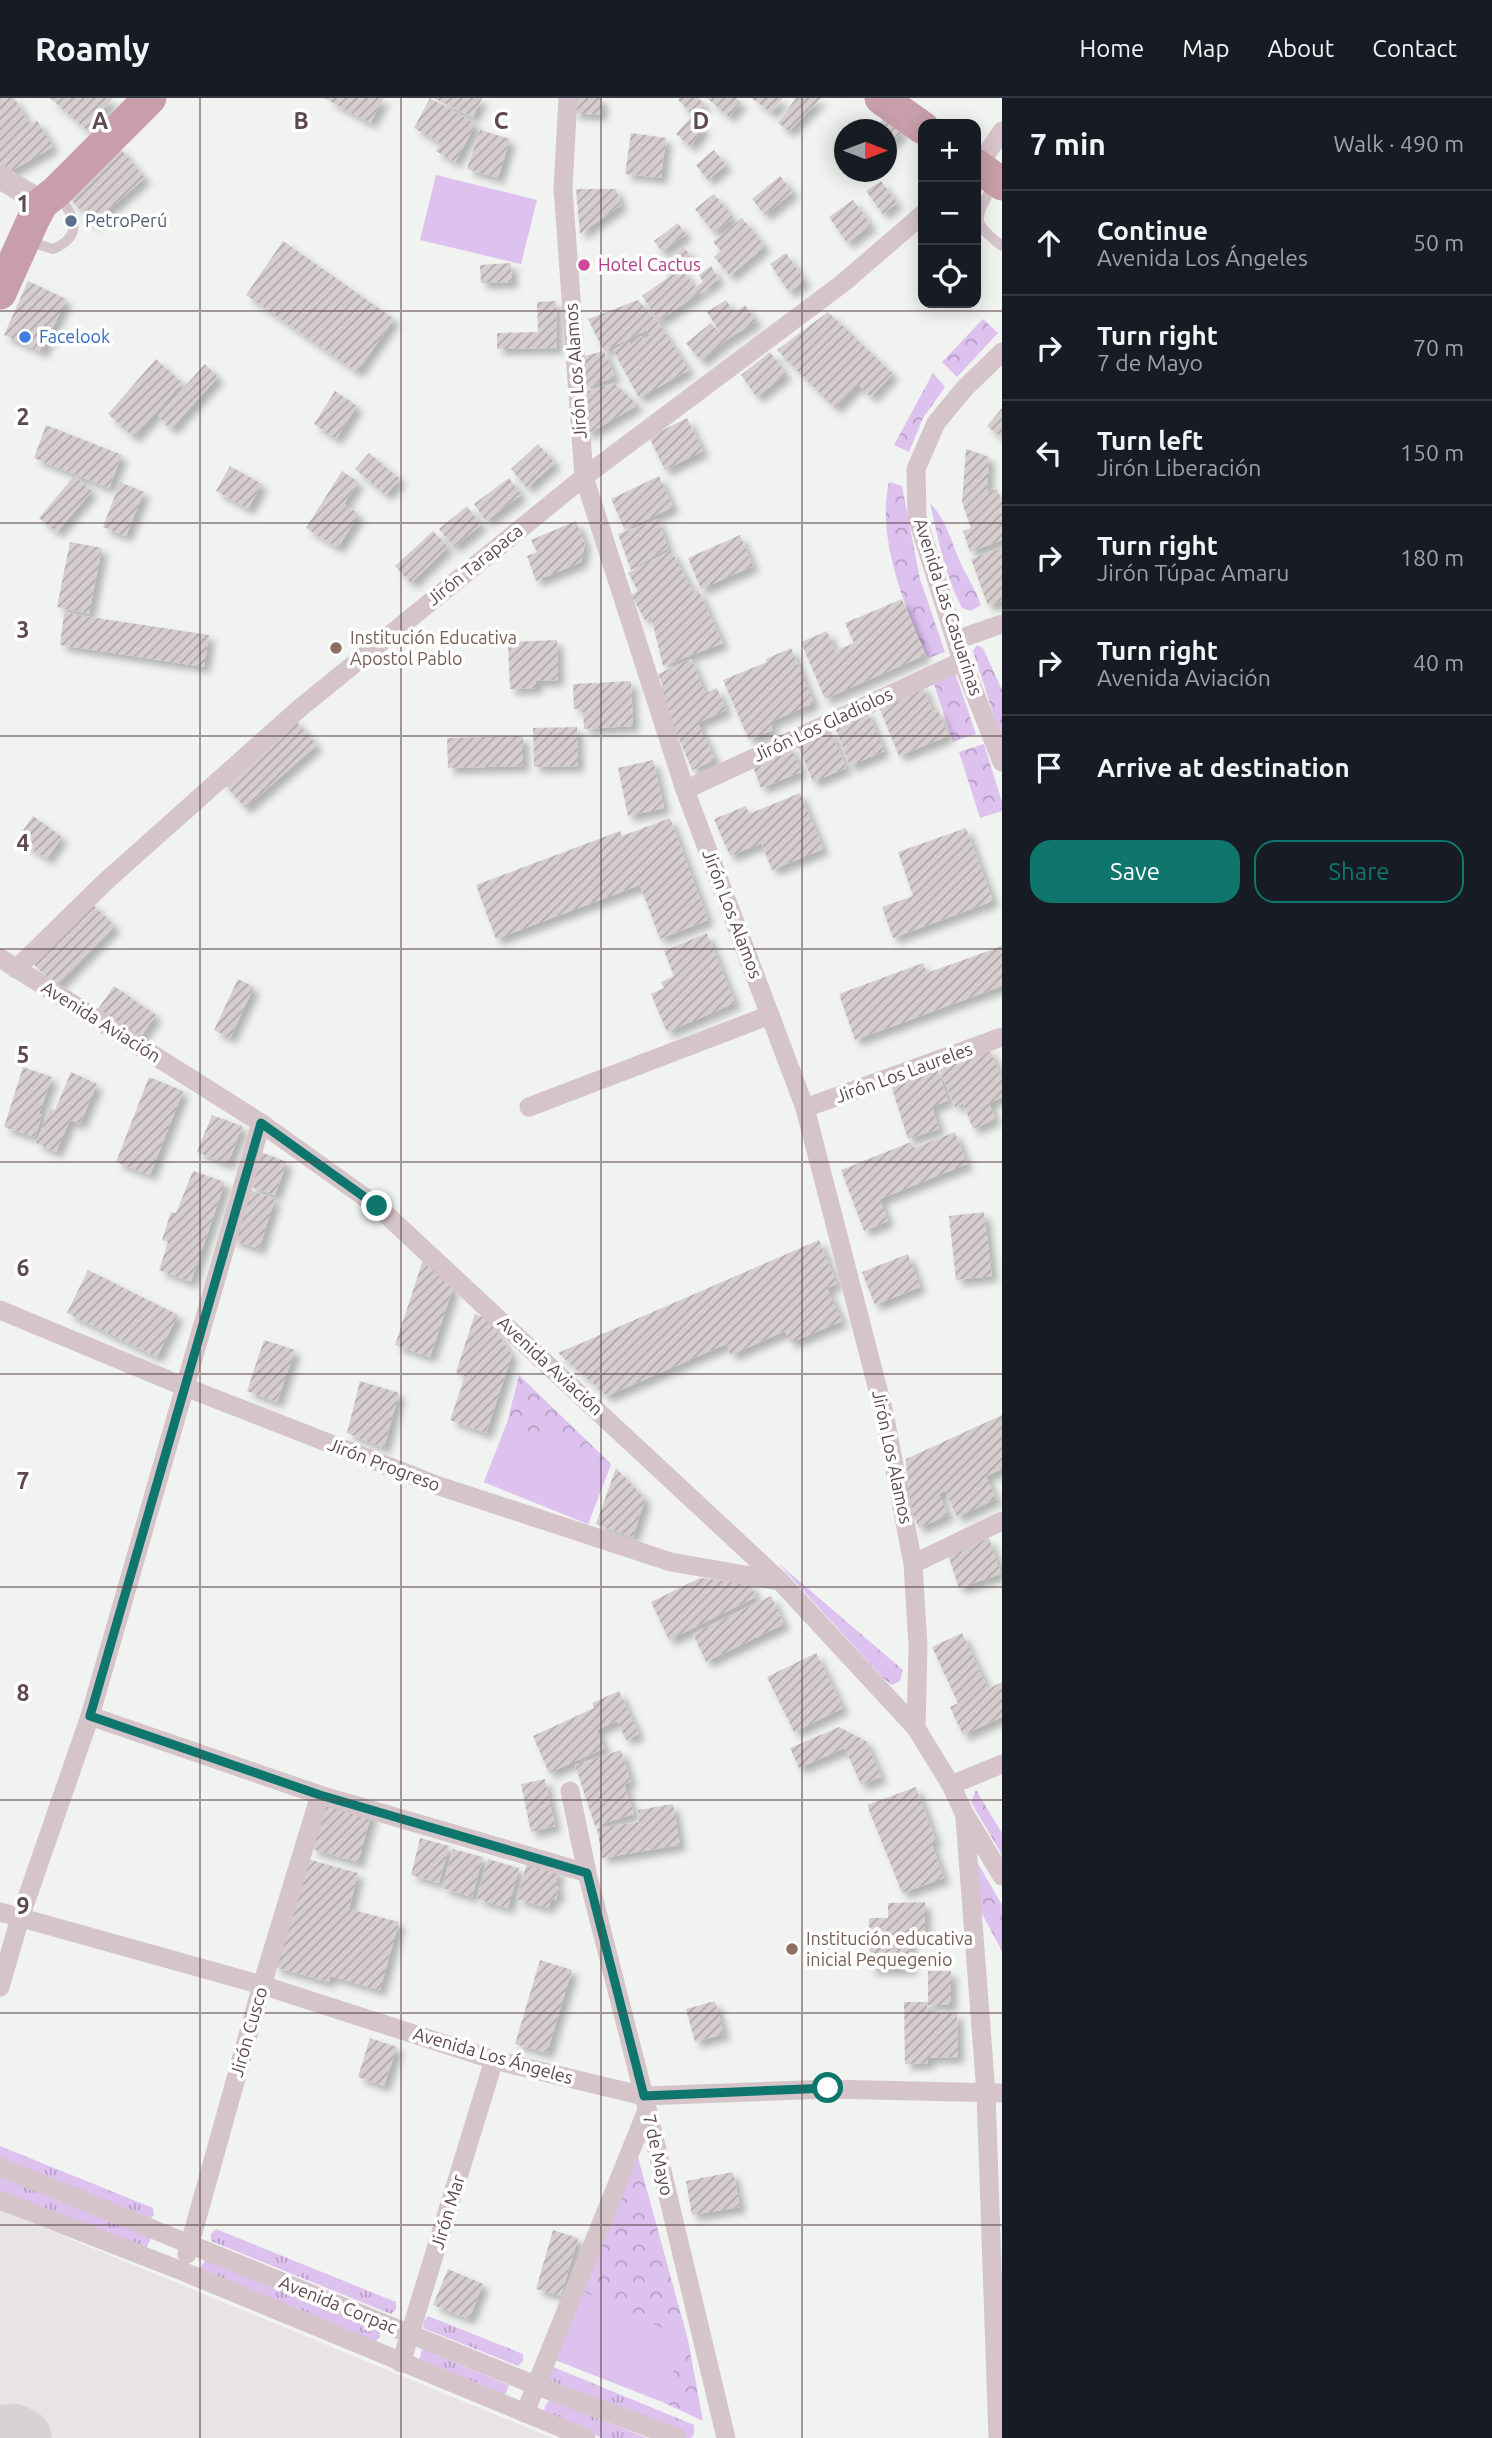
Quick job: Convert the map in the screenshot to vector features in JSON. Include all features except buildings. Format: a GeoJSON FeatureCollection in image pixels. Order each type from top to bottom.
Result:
{"type":"FeatureCollection","features":[{"type":"Feature","properties":{"kind":"highway"},"geometry":{"type":"LineString","coordinates":[[3,280],[23,240],[49,198],[150,98]]}},
{"type":"Feature","properties":{"kind":"highway"},"geometry":{"type":"LineString","coordinates":[[880,98],[918,125]]}},
{"type":"Feature","properties":{"kind":"street","name":"Jirón Los Alamos"},"geometry":{"type":"LineString","coordinates":[[568,98],[563,188],[584,477],[685,790],[805,1108],[884,1413],[913,1564],[918,1646],[916,1728]]}},
{"type":"Feature","properties":{"kind":"street"},"geometry":{"type":"LineString","coordinates":[[985,173],[1002,131]]}},
{"type":"Feature","properties":{"kind":"street"},"geometry":{"type":"LineString","coordinates":[[0,177],[49,198]]}},
{"type":"Feature","properties":{"kind":"street","name":"Jirón Tarapaca"},"geometry":{"type":"LineString","coordinates":[[8,963],[105,882],[300,708],[584,477],[843,283],[918,219]]}},
{"type":"Feature","properties":{"kind":"street","name":"Avenida Las Casuarinas"},"geometry":{"type":"LineString","coordinates":[[1002,352],[964,389],[936,423],[916,469],[917,517],[962,661],[1002,762]]}},
{"type":"Feature","properties":{"kind":"street"},"geometry":{"type":"LineString","coordinates":[[956,640],[1002,624]]}},
{"type":"Feature","properties":{"kind":"street","name":"Jirón Los Gladiolos"},"geometry":{"type":"LineString","coordinates":[[685,790],[962,661]]}},
{"type":"Feature","properties":{"kind":"street","name":"Avenida Aviación"},"geometry":{"type":"LineString","coordinates":[[8,963],[261,1123],[377,1206],[780,1581],[916,1728],[1002,1876]]}},
{"type":"Feature","properties":{"kind":"street"},"geometry":{"type":"LineString","coordinates":[[529,1107],[771,1015]]}},
{"type":"Feature","properties":{"kind":"street","name":"Jirón Los Laureles"},"geometry":{"type":"LineString","coordinates":[[805,1108],[1002,1037]]}},
{"type":"Feature","properties":{"kind":"street"},"geometry":{"type":"LineString","coordinates":[[0,1987],[20,1918],[90,1716],[261,1123]]}},
{"type":"Feature","properties":{"kind":"street","name":"Jirón Progreso"},"geometry":{"type":"LineString","coordinates":[[0,1310],[185,1387],[452,1491],[671,1562],[780,1581]]}},
{"type":"Feature","properties":{"kind":"street"},"geometry":{"type":"LineString","coordinates":[[913,1564],[1002,1521]]}},
{"type":"Feature","properties":{"kind":"street"},"geometry":{"type":"LineString","coordinates":[[90,1716],[320,1795],[587,1873]]}},
{"type":"Feature","properties":{"kind":"street"},"geometry":{"type":"LineString","coordinates":[[951,1785],[1002,1764]]}},
{"type":"Feature","properties":{"kind":"street","name":"7 de Mayo"},"geometry":{"type":"LineString","coordinates":[[570,1791],[587,1873],[726,2438]]}},
{"type":"Feature","properties":{"kind":"street","name":"Jirón Cusco"},"geometry":{"type":"LineString","coordinates":[[182,2271],[262,1985],[320,1795]]}},
{"type":"Feature","properties":{"kind":"street"},"geometry":{"type":"LineString","coordinates":[[964,1814],[994,2093],[998,2438]]}},
{"type":"Feature","properties":{"kind":"street","name":"Avenida Los Ángeles"},"geometry":{"type":"LineString","coordinates":[[0,1912],[262,1985],[494,2060],[645,2103],[828,2088],[994,2093]]}},
{"type":"Feature","properties":{"kind":"street","name":"Jirón Mar"},"geometry":{"type":"LineString","coordinates":[[401,2363],[494,2060]]}},
{"type":"Feature","properties":{"kind":"street"},"geometry":{"type":"LineString","coordinates":[[525,2413],[645,2103]]}},
{"type":"Feature","properties":{"kind":"street","name":"Avenida Corpac"},"geometry":{"type":"LineString","coordinates":[[0,2167],[535,2385],[677,2438]]}},
{"type":"Feature","properties":{"kind":"street","name":"Avenida Corpac"},"geometry":{"type":"LineString","coordinates":[[0,2200],[182,2271],[586,2438]]}},
{"type":"Feature","properties":{"kind":"lane"},"geometry":{"type":"LineString","coordinates":[[981,201],[985,173]]}},
{"type":"Feature","properties":{"kind":"lane"},"geometry":{"type":"LineString","coordinates":[[981,231],[1002,246]]}},
{"type":"Feature","properties":{"kind":"shaded area"},"geometry":{"type":"Polygon","coordinates":[[[0,2210],[552,2438],[0,2438],[0,2210]]]}},
{"type":"Feature","properties":{"kind":"green space"},"geometry":{"type":"Polygon","coordinates":[[[436,175],[537,200],[521,264],[420,240],[436,175]]]}},
{"type":"Feature","properties":{"kind":"green space"},"geometry":{"type":"Polygon","coordinates":[[[983,319],[998,333],[957,377],[942,362],[983,319]]]}},
{"type":"Feature","properties":{"kind":"green space"},"geometry":{"type":"Polygon","coordinates":[[[933,373],[945,387],[923,418],[909,452],[894,445],[933,373]]]}},
{"type":"Feature","properties":{"kind":"green space"},"geometry":{"type":"Polygon","coordinates":[[[889,482],[902,486],[920,579],[945,652],[928,658],[910,617],[895,572],[886,526],[889,482]]]}},
{"type":"Feature","properties":{"kind":"green space"},"geometry":{"type":"Polygon","coordinates":[[[930,503],[945,524],[981,605],[971,611],[962,608],[951,583],[930,503]]]}},
{"type":"Feature","properties":{"kind":"green space"},"geometry":{"type":"Polygon","coordinates":[[[977,645],[983,648],[1002,690],[1002,741],[973,651],[977,645]]]}},
{"type":"Feature","properties":{"kind":"green space"},"geometry":{"type":"Polygon","coordinates":[[[955,673],[976,734],[953,742],[933,681],[955,673]]]}},
{"type":"Feature","properties":{"kind":"green space"},"geometry":{"type":"Polygon","coordinates":[[[984,744],[1002,802],[1002,811],[980,818],[959,752],[984,744]]]}},
{"type":"Feature","properties":{"kind":"green space"},"geometry":{"type":"Polygon","coordinates":[[[519,1375],[611,1464],[588,1524],[484,1482],[507,1423],[519,1375]]]}},
{"type":"Feature","properties":{"kind":"green space"},"geometry":{"type":"Polygon","coordinates":[[[507,1423],[611,1464],[588,1524],[484,1482],[507,1423]]]}},
{"type":"Feature","properties":{"kind":"green space"},"geometry":{"type":"Polygon","coordinates":[[[778,1563],[903,1670],[900,1681],[892,1685],[883,1678],[778,1563]]]}},
{"type":"Feature","properties":{"kind":"green space"},"geometry":{"type":"Polygon","coordinates":[[[976,1790],[1002,1833],[1002,1855],[971,1802],[976,1790]]]}},
{"type":"Feature","properties":{"kind":"green space"},"geometry":{"type":"Polygon","coordinates":[[[973,1855],[1002,1905],[1002,1951],[980,1910],[973,1855]]]}},
{"type":"Feature","properties":{"kind":"green space"},"geometry":{"type":"Polygon","coordinates":[[[633,2139],[688,2340],[703,2421],[553,2359],[633,2139]]]}},
{"type":"Feature","properties":{"kind":"green space"},"geometry":{"type":"Polygon","coordinates":[[[0,2146],[153,2208],[154,2215],[149,2220],[0,2160],[0,2146]]]}},
{"type":"Feature","properties":{"kind":"green space"},"geometry":{"type":"Polygon","coordinates":[[[0,2173],[151,2238],[147,2247],[143,2249],[0,2191],[0,2173]]]}},
{"type":"Feature","properties":{"kind":"green space"},"geometry":{"type":"Polygon","coordinates":[[[216,2229],[396,2302],[396,2309],[391,2314],[211,2241],[211,2234],[216,2229]]]}},
{"type":"Feature","properties":{"kind":"green space"},"geometry":{"type":"Polygon","coordinates":[[[207,2257],[380,2328],[380,2337],[373,2344],[200,2269],[207,2257]]]}},
{"type":"Feature","properties":{"kind":"green space"},"geometry":{"type":"Polygon","coordinates":[[[580,2290],[688,2340],[660,2401],[553,2359],[580,2290]]]}},
{"type":"Feature","properties":{"kind":"green space"},"geometry":{"type":"Polygon","coordinates":[[[428,2316],[523,2354],[523,2361],[518,2366],[423,2328],[428,2316]]]}},
{"type":"Feature","properties":{"kind":"green space"},"geometry":{"type":"Polygon","coordinates":[[[422,2349],[509,2385],[506,2393],[502,2396],[419,2361],[422,2349]]]}},
{"type":"Feature","properties":{"kind":"green space"},"geometry":{"type":"Polygon","coordinates":[[[551,2366],[694,2425],[694,2434],[691,2438],[681,2438],[544,2382],[551,2366]]]}},
{"type":"Feature","properties":{"kind":"green space"},"geometry":{"type":"Polygon","coordinates":[[[550,2399],[647,2438],[602,2438],[544,2414],[550,2399]]]}},
{"type":"Feature","properties":{"kind":"taxiway"},"geometry":{"type":"LineString","coordinates":[[0,2436],[12,2434],[21,2438]]}},
{"type":"Feature","properties":{"kind":"place","name":"PetroPerú"},"geometry":{"type":"Point","coordinates":[71,221]}},
{"type":"Feature","properties":{"kind":"place","name":"Hotel Cactus"},"geometry":{"type":"Point","coordinates":[584,265]}},
{"type":"Feature","properties":{"kind":"place","name":"Facelook"},"geometry":{"type":"Point","coordinates":[25,337]}},
{"type":"Feature","properties":{"kind":"place","name":"Institución Educativa Apostol Pablo"},"geometry":{"type":"Point","coordinates":[336,648]}},
{"type":"Feature","properties":{"kind":"place","name":"Institución educativa inicial Pequegenio"},"geometry":{"type":"Point","coordinates":[792,1949]}},
{"type":"Feature","properties":{"kind":"route"},"geometry":{"type":"LineString","coordinates":[[377,1206],[261,1123],[90,1716],[320,1795],[587,1873],[644,2096],[828,2088]]}}]}
